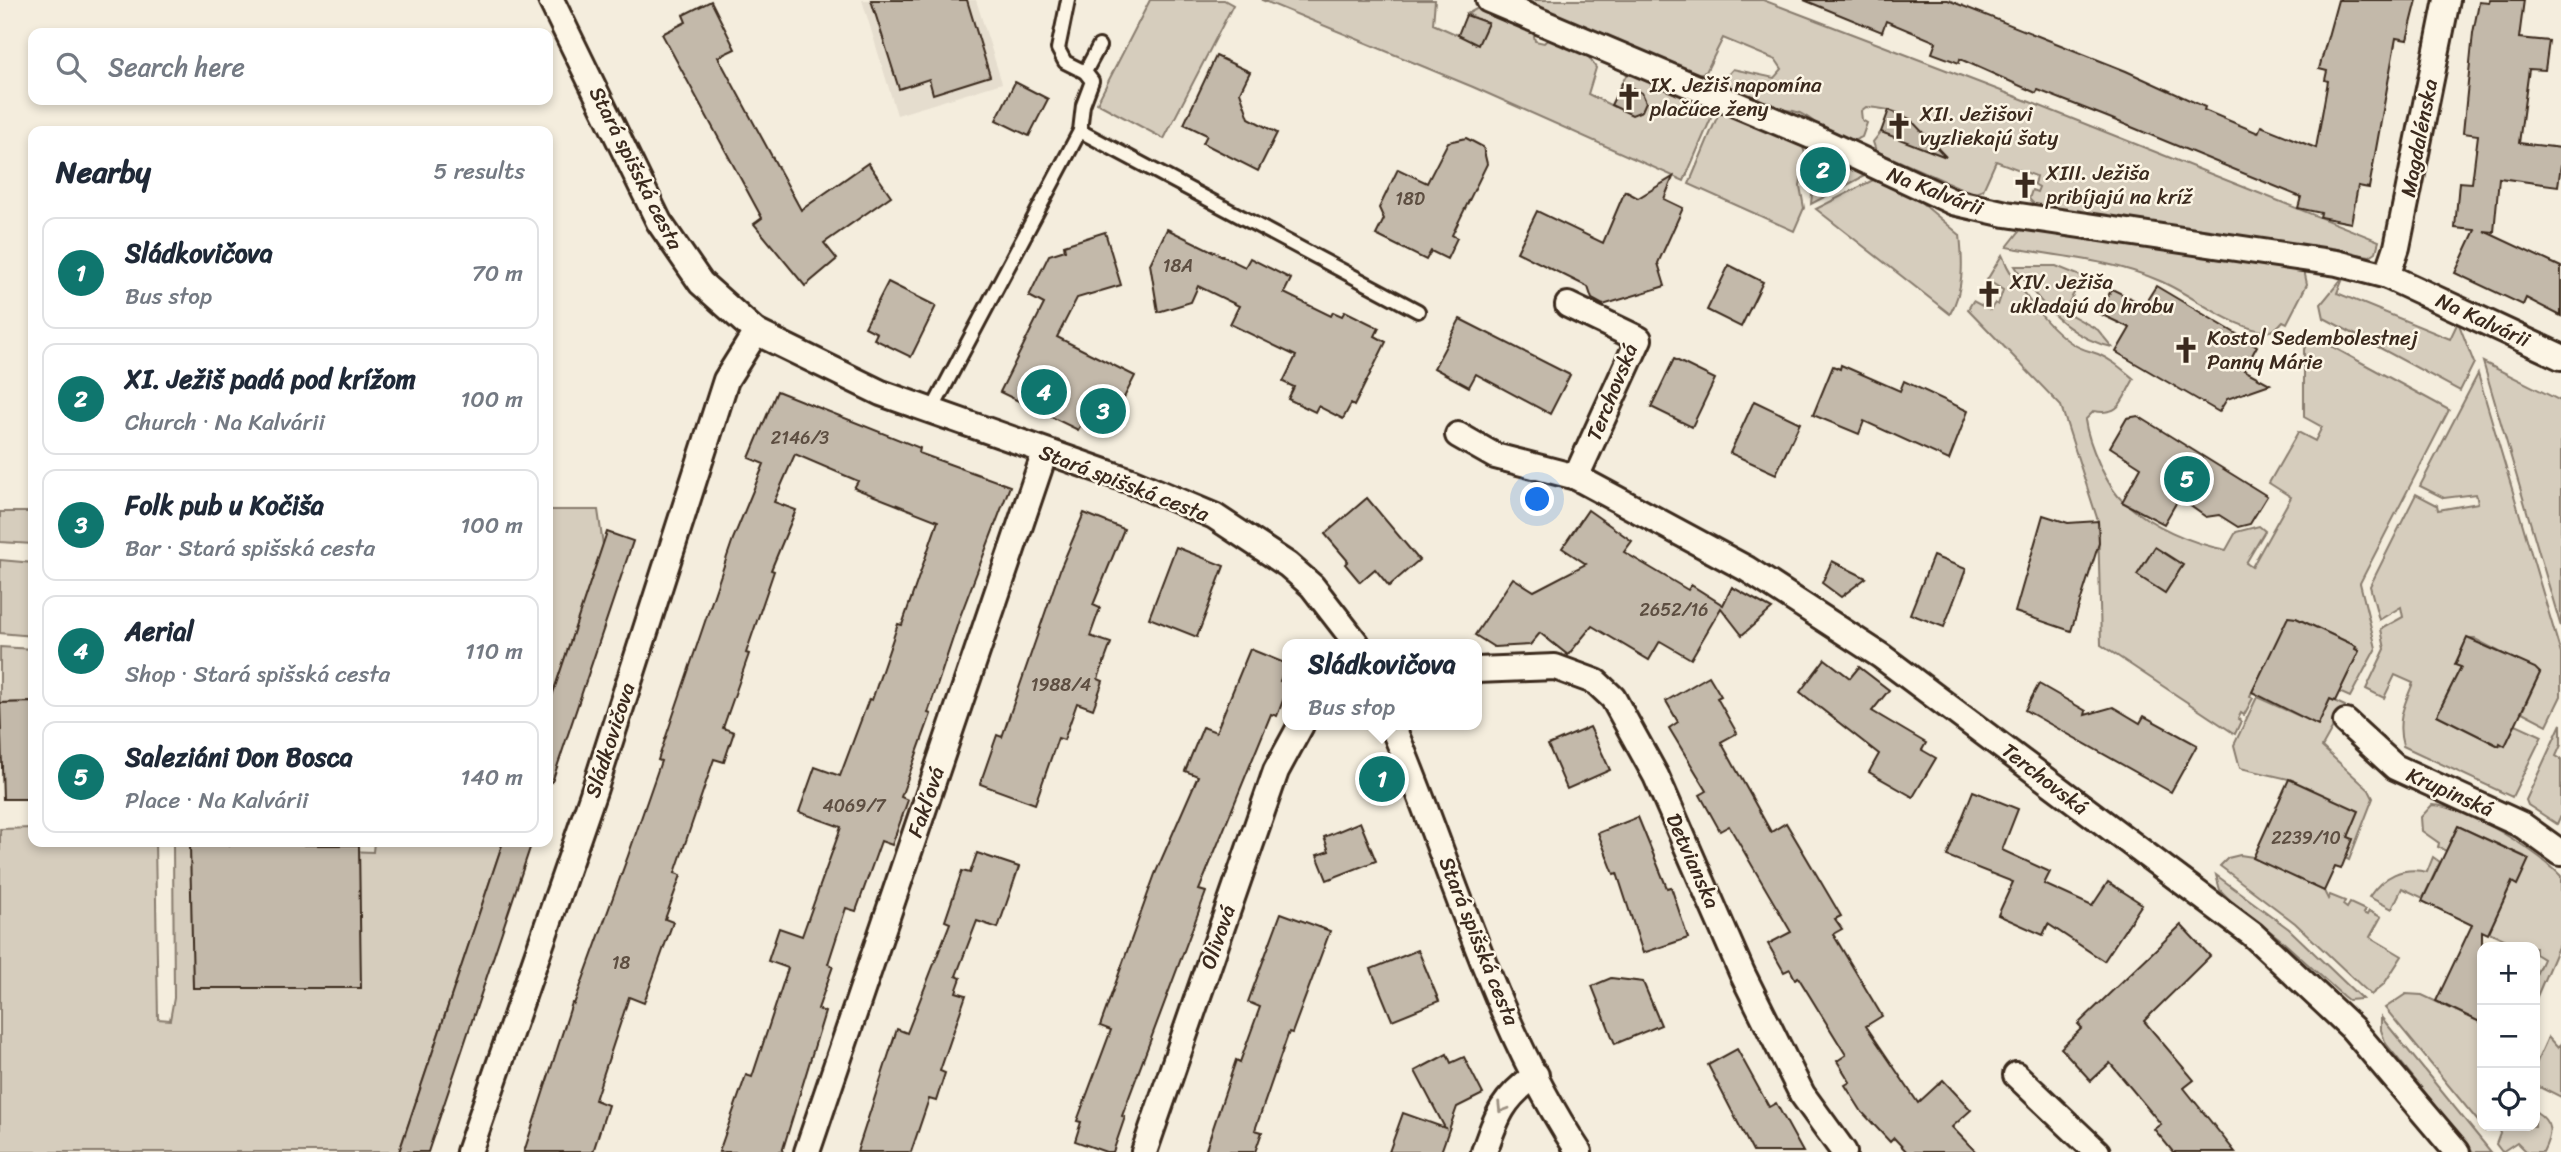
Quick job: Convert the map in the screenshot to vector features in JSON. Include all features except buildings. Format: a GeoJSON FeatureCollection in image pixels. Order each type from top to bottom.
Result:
{"type":"FeatureCollection","features":[{"type":"Feature","properties":{"kind":"street","name":"Stará spišská cesta"},"geometry":{"type":"LineString","coordinates":[[551,0],[659,222],[701,283],[756,332],[837,373],[931,412],[1178,499],[1243,534],[1288,565],[1312,586],[1353,639]]}},
{"type":"Feature","properties":{"kind":"street","name":"Na Kalvárii"},"geometry":{"type":"LineString","coordinates":[[1489,0],[1816,138],[1953,202],[2030,218],[2337,263],[2387,276],[2561,357]]}},
{"type":"Feature","properties":{"kind":"street","name":"Magdalénska"},"geometry":{"type":"LineString","coordinates":[[2387,276],[2397,247],[2447,0]]}},
{"type":"Feature","properties":{"kind":"street","name":"Terchovská"},"geometry":{"type":"LineString","coordinates":[[1568,305],[1639,339],[1576,477]]}},
{"type":"Feature","properties":{"kind":"street","name":"Sládkovičova"},"geometry":{"type":"LineString","coordinates":[[469,1152],[595,788],[726,380],[756,332]]}},
{"type":"Feature","properties":{"kind":"street","name":"Terchovská"},"geometry":{"type":"LineString","coordinates":[[1458,435],[1495,456],[1576,477],[1746,569],[1824,617],[1956,711],[2252,934],[2352,1028],[2457,1152]]}},
{"type":"Feature","properties":{"kind":"street","name":"Fakľová"},"geometry":{"type":"LineString","coordinates":[[807,1152],[1045,452]]}},
{"type":"Feature","properties":{"kind":"street","name":"Detvianska"},"geometry":{"type":"LineString","coordinates":[[1482,670],[1555,667],[1596,682],[1614,698],[1656,776],[1742,973],[1802,1094],[1844,1152]]}},
{"type":"Feature","properties":{"kind":"street","name":"Krupinská"},"geometry":{"type":"LineString","coordinates":[[2346,722],[2395,767],[2522,825],[2561,853]]}},
{"type":"Feature","properties":{"kind":"street","name":"Olivová"},"geometry":{"type":"LineString","coordinates":[[1144,1152],[1276,771],[1298,730]]}},
{"type":"Feature","properties":{"kind":"street","name":"Stará spišská cesta"},"geometry":{"type":"LineString","coordinates":[[1394,730],[1500,999],[1536,1075],[1579,1152]]}},
{"type":"Feature","properties":{"kind":"street"},"geometry":{"type":"LineString","coordinates":[[1484,1152],[1499,1110],[1516,1089],[1536,1075]]}},
{"type":"Feature","properties":{"kind":"street"},"geometry":{"type":"LineString","coordinates":[[2017,1075],[2097,1152]]}},
{"type":"Feature","properties":{"kind":"lane"},"geometry":{"type":"LineString","coordinates":[[931,412],[1080,131],[1083,105],[1092,80],[1085,72],[1065,62],[1058,49],[1068,0]]}},
{"type":"Feature","properties":{"kind":"lane"},"geometry":{"type":"LineString","coordinates":[[1085,72],[1099,46]]}},
{"type":"Feature","properties":{"kind":"lane"},"geometry":{"type":"LineString","coordinates":[[1080,131],[1418,311]]}},
{"type":"Feature","properties":{"kind":"shaded area"},"geometry":{"type":"Polygon","coordinates":[[[862,0],[976,0],[1002,83],[897,115],[862,0]]]}},
{"type":"Feature","properties":{"kind":"shaded area"},"geometry":{"type":"Polygon","coordinates":[[[1150,0],[1224,0],[1233,5],[1164,139],[1097,103],[1150,0]]]}},
{"type":"Feature","properties":{"kind":"shaded area"},"geometry":{"type":"Polygon","coordinates":[[[1262,0],[1435,0],[1433,24],[1460,36],[1482,36],[1483,21],[1467,14],[1478,8],[1533,31],[1535,41],[1544,43],[1549,38],[1588,56],[1596,68],[1588,94],[1614,107],[1646,102],[1642,93],[1622,83],[1627,74],[1631,74],[1715,109],[1684,181],[1473,87],[1262,0]]]}},
{"type":"Feature","properties":{"kind":"shaded area"},"geometry":{"type":"Polygon","coordinates":[[[1523,0],[1763,0],[2030,102],[2379,241],[2376,252],[2370,256],[2037,207],[2029,199],[2032,190],[2037,192],[2039,187],[2034,184],[2036,176],[1996,161],[1983,190],[1976,193],[1965,190],[1876,151],[1873,142],[1881,132],[1904,140],[1916,130],[1902,115],[1866,107],[1861,111],[1862,120],[1867,123],[1862,137],[1851,141],[1830,134],[1801,113],[1790,110],[1779,112],[1731,91],[1725,85],[1725,78],[1733,69],[1774,78],[1782,69],[1776,60],[1723,38],[1706,72],[1694,75],[1523,0]]]}},
{"type":"Feature","properties":{"kind":"shaded area"},"geometry":{"type":"Polygon","coordinates":[[[1720,110],[1803,147],[1805,154],[1800,186],[1804,208],[1794,231],[1689,184],[1720,110]]]}},
{"type":"Feature","properties":{"kind":"shaded area"},"geometry":{"type":"Polygon","coordinates":[[[1824,155],[1868,174],[1811,204],[1813,184],[1825,189],[1829,181],[1834,182],[1837,177],[1832,174],[1835,166],[1822,160],[1824,155]]]}},
{"type":"Feature","properties":{"kind":"shaded area"},"geometry":{"type":"Polygon","coordinates":[[[1875,179],[1910,193],[1960,235],[1961,276],[1958,295],[1950,314],[1816,209],[1875,179]]]}},
{"type":"Feature","properties":{"kind":"shaded area"},"geometry":{"type":"Polygon","coordinates":[[[2022,228],[2304,270],[2307,284],[2287,323],[2283,321],[2274,330],[2265,332],[2234,322],[2173,287],[2124,268],[2007,247],[2022,228]]]}},
{"type":"Feature","properties":{"kind":"shaded area"},"geometry":{"type":"Polygon","coordinates":[[[2002,255],[2023,291],[2052,327],[2073,344],[2108,359],[2134,379],[2115,409],[2094,411],[2085,420],[2099,464],[2118,495],[2135,511],[2159,526],[2185,538],[2226,550],[2236,532],[2259,526],[2265,531],[2246,563],[2252,567],[2291,497],[2269,483],[2298,432],[2315,441],[2322,427],[2304,417],[2304,350],[2309,334],[2449,410],[2360,583],[2376,648],[2350,697],[2339,692],[2359,651],[2356,646],[2296,618],[2264,668],[2250,696],[2253,698],[2244,715],[2241,713],[2238,719],[2241,721],[2235,734],[2101,645],[2098,521],[2061,406],[1968,309],[1973,301],[1990,310],[1995,303],[1998,305],[2003,290],[1987,280],[2002,255]]]}},
{"type":"Feature","properties":{"kind":"shaded area"},"geometry":{"type":"Polygon","coordinates":[[[2015,266],[2056,266],[2083,277],[2064,311],[2098,330],[2112,347],[2082,336],[2056,317],[2015,266]]]}},
{"type":"Feature","properties":{"kind":"shaded area"},"geometry":{"type":"Polygon","coordinates":[[[2344,276],[2337,293],[2450,339],[2458,322],[2474,363],[2460,391],[2324,318],[2321,304],[2344,276]]]}},
{"type":"Feature","properties":{"kind":"shaded area"},"geometry":{"type":"Polygon","coordinates":[[[2483,362],[2561,401],[2561,627],[2483,362]]]}},
{"type":"Feature","properties":{"kind":"shaded area"},"geometry":{"type":"Polygon","coordinates":[[[2478,374],[2561,654],[2561,696],[2547,725],[2522,712],[2540,673],[2475,639],[2467,639],[2455,664],[2461,667],[2437,715],[2499,746],[2505,745],[2516,724],[2542,736],[2512,797],[2403,746],[2401,721],[2413,683],[2395,675],[2384,698],[2366,689],[2385,649],[2381,629],[2403,617],[2401,607],[2379,620],[2370,586],[2416,494],[2437,505],[2438,510],[2478,503],[2476,494],[2444,498],[2420,486],[2478,374]]]}},
{"type":"Feature","properties":{"kind":"shaded area"},"geometry":{"type":"Polygon","coordinates":[[[553,510],[598,510],[603,545],[553,693],[553,510]]]}},
{"type":"Feature","properties":{"kind":"shaded area"},"geometry":{"type":"Polygon","coordinates":[[[0,512],[28,512],[28,544],[0,542],[0,512]]]}},
{"type":"Feature","properties":{"kind":"shaded area"},"geometry":{"type":"Polygon","coordinates":[[[0,560],[28,563],[28,636],[0,633],[0,560]]]}},
{"type":"Feature","properties":{"kind":"shaded area"},"geometry":{"type":"Polygon","coordinates":[[[0,647],[28,649],[28,702],[0,703],[0,647]]]}},
{"type":"Feature","properties":{"kind":"shaded area"},"geometry":{"type":"Polygon","coordinates":[[[2257,697],[2317,724],[2330,699],[2345,706],[2322,747],[2369,790],[2373,798],[2349,860],[2345,858],[2353,839],[2348,837],[2358,811],[2293,783],[2293,780],[2240,768],[2234,745],[2257,697]]]}},
{"type":"Feature","properties":{"kind":"shaded area"},"geometry":{"type":"Polygon","coordinates":[[[2561,724],[2561,745],[2556,756],[2561,759],[2561,815],[2557,824],[2528,805],[2526,800],[2561,724]]]}},
{"type":"Feature","properties":{"kind":"shaded area"},"geometry":{"type":"Polygon","coordinates":[[[2432,805],[2463,813],[2519,843],[2561,876],[2561,940],[2540,989],[2540,966],[2543,959],[2540,957],[2540,942],[2510,942],[2489,932],[2512,882],[2516,884],[2524,856],[2458,826],[2446,851],[2422,831],[2421,817],[2432,805]]]}},
{"type":"Feature","properties":{"kind":"shaded area"},"geometry":{"type":"Polygon","coordinates":[[[28,828],[28,847],[155,847],[158,1019],[170,1020],[174,998],[173,847],[373,852],[374,847],[501,847],[399,1152],[0,1152],[0,829],[28,828]]]}},
{"type":"Feature","properties":{"kind":"shaded area"},"geometry":{"type":"Polygon","coordinates":[[[2240,855],[2253,857],[2324,891],[2328,899],[2330,895],[2345,901],[2343,905],[2347,908],[2350,903],[2365,910],[2363,913],[2367,915],[2369,911],[2381,917],[2370,937],[2402,956],[2384,984],[2371,995],[2295,923],[2220,866],[2228,858],[2240,855]]]}},
{"type":"Feature","properties":{"kind":"shaded area"},"geometry":{"type":"Polygon","coordinates":[[[2433,857],[2440,862],[2423,898],[2402,888],[2392,909],[2369,897],[2381,883],[2394,874],[2410,870],[2427,872],[2433,857]]]}},
{"type":"Feature","properties":{"kind":"shaded area"},"geometry":{"type":"Polygon","coordinates":[[[2216,875],[2289,929],[2362,999],[2348,1000],[2280,939],[2231,901],[2220,890],[2216,875]]]}},
{"type":"Feature","properties":{"kind":"shaded area"},"geometry":{"type":"Polygon","coordinates":[[[2406,994],[2422,995],[2477,1021],[2477,1120],[2385,1008],[2406,994]]]}},
{"type":"Feature","properties":{"kind":"shaded area"},"geometry":{"type":"Polygon","coordinates":[[[2381,1017],[2491,1152],[2473,1152],[2386,1044],[2381,1030],[2381,1017]]]}},
{"type":"Feature","properties":{"kind":"shaded area"},"geometry":{"type":"Polygon","coordinates":[[[2548,1037],[2558,1048],[2561,1043],[2561,1098],[2540,1088],[2540,1055],[2548,1037]]]}},
{"type":"Feature","properties":{"kind":"shaded area"},"geometry":{"type":"Polygon","coordinates":[[[2540,1114],[2550,1129],[2543,1152],[2527,1152],[2517,1142],[2502,1152],[2496,1144],[2501,1131],[2540,1131],[2540,1114]]]}},
{"type":"Feature","properties":{"kind":"place","name":"IX. Ježiš napomína plačúce ženy"},"geometry":{"type":"Point","coordinates":[1629,97]}},
{"type":"Feature","properties":{"kind":"place","name":"XII. Ježišovi vyzliekajú šaty"},"geometry":{"type":"Point","coordinates":[1899,126]}},
{"type":"Feature","properties":{"kind":"place","name":"XI. Ježiš padá pod krížom"},"geometry":{"type":"Point","coordinates":[1823,170]}},
{"type":"Feature","properties":{"kind":"place","name":"XIII. Ježiša pribíjajú na kríž"},"geometry":{"type":"Point","coordinates":[2025,185]}},
{"type":"Feature","properties":{"kind":"place","name":"XIV. Ježiša ukladajú do hrobu"},"geometry":{"type":"Point","coordinates":[1989,294]}},
{"type":"Feature","properties":{"kind":"place","name":"Kostol Sedembolestnej Panny Márie"},"geometry":{"type":"Point","coordinates":[2186,350]}},
{"type":"Feature","properties":{"kind":"place","name":"Aerial"},"geometry":{"type":"Point","coordinates":[1044,392]}},
{"type":"Feature","properties":{"kind":"place","name":"Folk pub u Kočiša"},"geometry":{"type":"Point","coordinates":[1103,411]}},
{"type":"Feature","properties":{"kind":"place","name":"Saleziáni Don Bosca"},"geometry":{"type":"Point","coordinates":[2187,479]}},
{"type":"Feature","properties":{"kind":"place","name":"Sládkovičova"},"geometry":{"type":"Point","coordinates":[1382,779]}}]}
